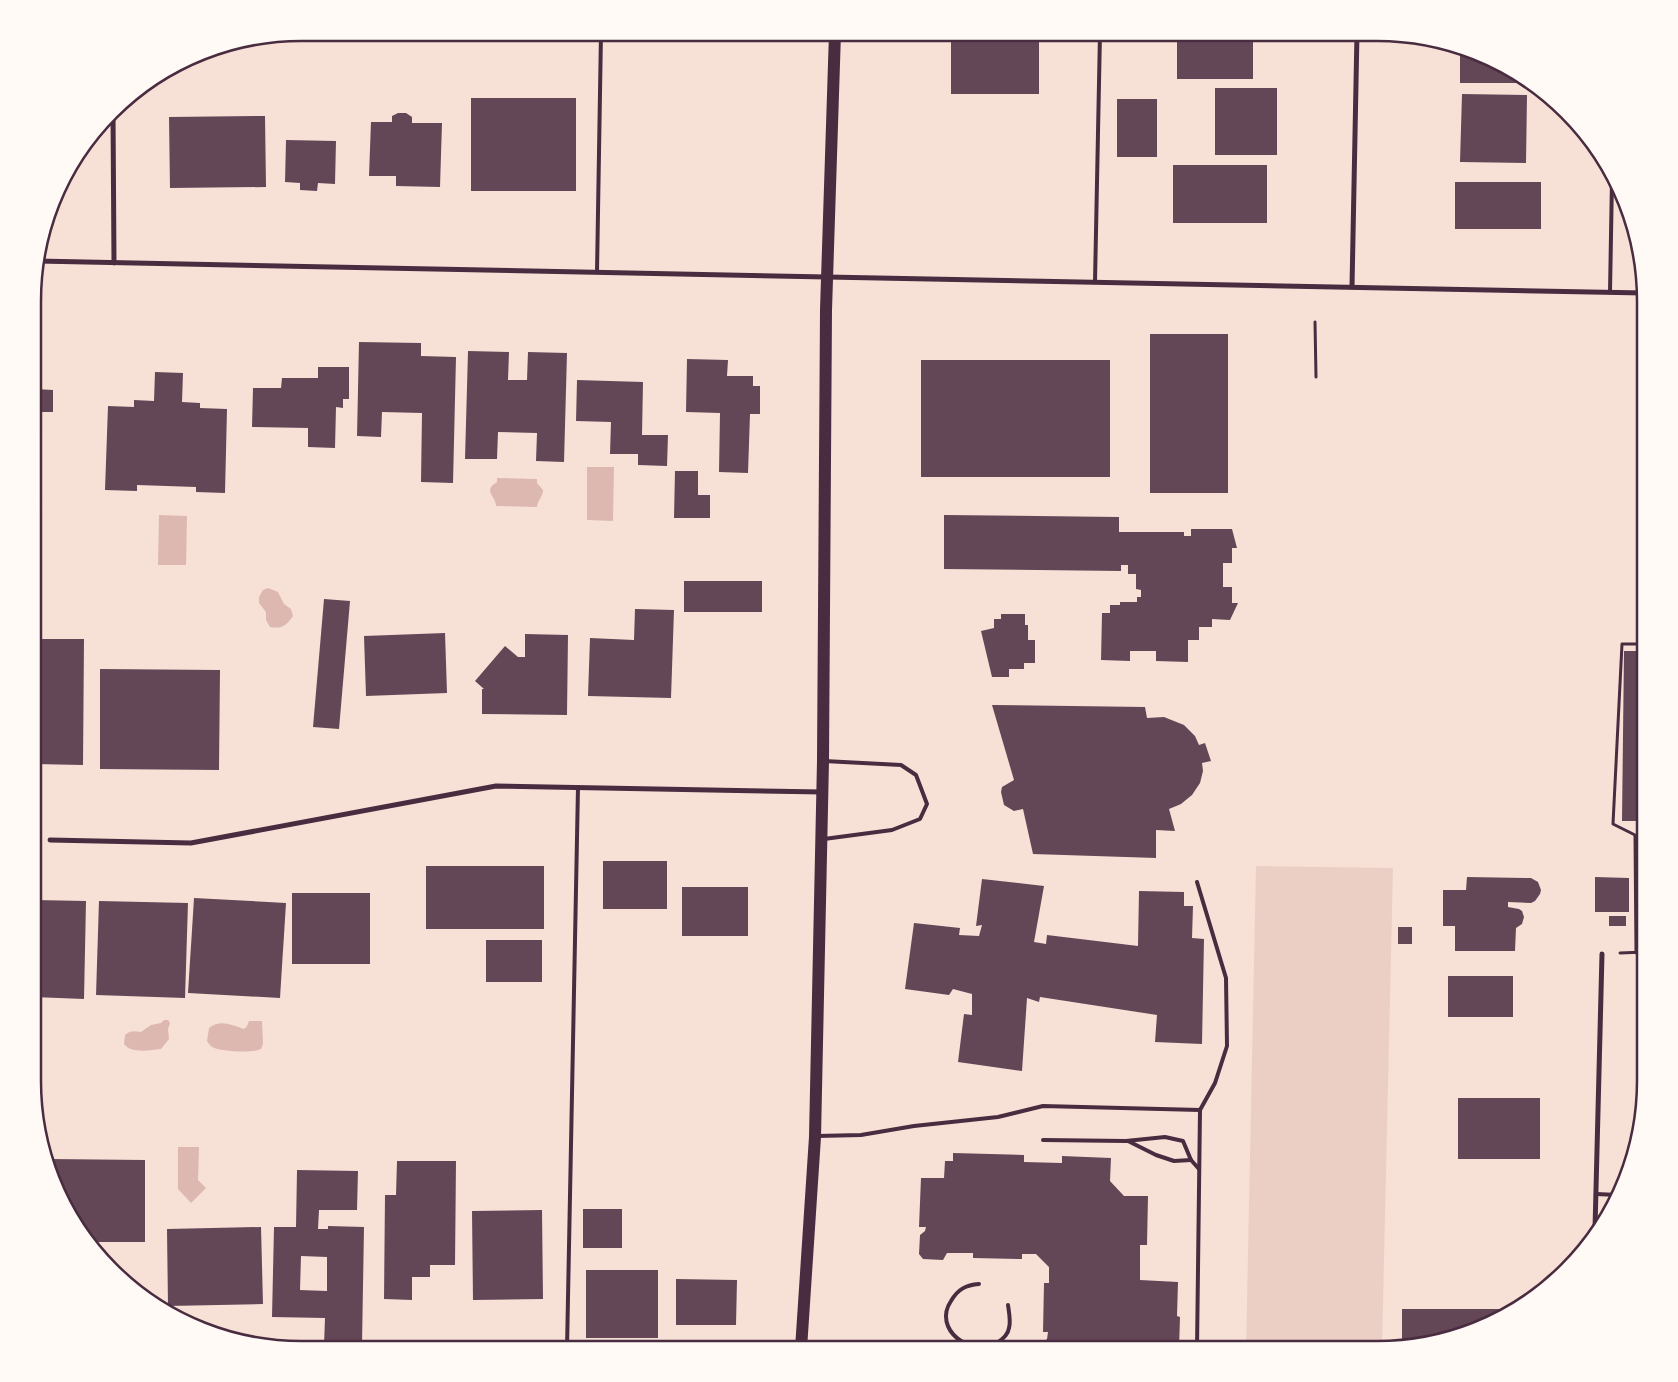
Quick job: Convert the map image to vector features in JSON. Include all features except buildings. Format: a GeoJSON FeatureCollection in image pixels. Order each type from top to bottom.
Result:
{"type":"FeatureCollection","features":[{"type":"Feature","properties":{"kind":"main road"},"geometry":{"type":"LineString","coordinates":[[802,1341],[815,1136],[823,792],[827,278],[835,41]]}},
{"type":"Feature","properties":{"kind":"street"},"geometry":{"type":"LineString","coordinates":[[1352,287],[1357,41]]}},
{"type":"Feature","properties":{"kind":"street"},"geometry":{"type":"LineString","coordinates":[[114,121],[114,262]]}},
{"type":"Feature","properties":{"kind":"street"},"geometry":{"type":"LineString","coordinates":[[44,261],[827,278],[1636,292]]}},
{"type":"Feature","properties":{"kind":"street"},"geometry":{"type":"LineString","coordinates":[[50,840],[191,843],[496,786],[578,786],[823,792]]}},
{"type":"Feature","properties":{"kind":"street"},"geometry":{"type":"LineString","coordinates":[[1595,1222],[1602,954]]}},
{"type":"Feature","properties":{"kind":"lane"},"geometry":{"type":"LineString","coordinates":[[597,272],[601,41]]}},
{"type":"Feature","properties":{"kind":"lane"},"geometry":{"type":"LineString","coordinates":[[1095,282],[1100,41]]}},
{"type":"Feature","properties":{"kind":"lane"},"geometry":{"type":"LineString","coordinates":[[1610,292],[1612,190]]}},
{"type":"Feature","properties":{"kind":"lane"},"geometry":{"type":"LineString","coordinates":[[822,840],[892,830],[920,819],[927,804],[916,775],[901,765],[823,761]]}},
{"type":"Feature","properties":{"kind":"lane"},"geometry":{"type":"LineString","coordinates":[[568,1341],[578,786]]}},
{"type":"Feature","properties":{"kind":"lane"},"geometry":{"type":"LineString","coordinates":[[1196,882],[1226,978],[1228,1046],[1215,1083],[1200,1110],[1197,1341]]}},
{"type":"Feature","properties":{"kind":"lane"},"geometry":{"type":"LineString","coordinates":[[815,1136],[861,1134],[998,1117],[1043,1106],[1200,1110]]}},
{"type":"Feature","properties":{"kind":"lane"},"geometry":{"type":"LineString","coordinates":[[1043,1140],[1126,1140],[1165,1136],[1182,1141],[1191,1160],[1199,1169]]}},
{"type":"Feature","properties":{"kind":"lane"},"geometry":{"type":"LineString","coordinates":[[1126,1140],[1156,1155],[1174,1161],[1191,1160]]}},
{"type":"Feature","properties":{"kind":"lane"},"geometry":{"type":"LineString","coordinates":[[1596,1194],[1611,1195]]}},
{"type":"Feature","properties":{"kind":"lane"},"geometry":{"type":"LineString","coordinates":[[963,1341],[953,1334],[948,1326],[945,1315],[954,1295],[962,1288],[979,1284]]}},
{"type":"Feature","properties":{"kind":"lane"},"geometry":{"type":"LineString","coordinates":[[999,1341],[1005,1337],[1010,1328],[1008,1305]]}},
{"type":"Feature","properties":{"kind":"path"},"geometry":{"type":"LineString","coordinates":[[1315,322],[1316,377]]}},
{"type":"Feature","properties":{"kind":"path"},"geometry":{"type":"LineString","coordinates":[[1602,954],[1636,953],[1635,835],[1613,824],[1622,644],[1637,644]]}},
{"type":"Feature","properties":{"kind":"shaded area"},"geometry":{"type":"Polygon","coordinates":[[[587,467],[614,467],[613,521],[587,520],[587,467]]]}},
{"type":"Feature","properties":{"kind":"shaded area"},"geometry":{"type":"Polygon","coordinates":[[[497,478],[537,479],[537,483],[543,490],[537,507],[496,506],[490,491],[497,482],[497,478]]]}},
{"type":"Feature","properties":{"kind":"shaded area"},"geometry":{"type":"Polygon","coordinates":[[[159,515],[187,516],[186,565],[158,565],[159,515]]]}},
{"type":"Feature","properties":{"kind":"shaded area"},"geometry":{"type":"Polygon","coordinates":[[[268,588],[278,592],[284,604],[291,609],[293,616],[286,624],[278,628],[270,627],[266,620],[266,612],[259,603],[259,597],[263,590],[268,588]]]}},
{"type":"Feature","properties":{"kind":"shaded area"},"geometry":{"type":"Polygon","coordinates":[[[1256,866],[1393,868],[1382,1341],[1246,1341],[1256,866]]]}},
{"type":"Feature","properties":{"kind":"shaded area"},"geometry":{"type":"Polygon","coordinates":[[[164,1020],[168,1020],[170,1023],[168,1029],[169,1039],[161,1049],[136,1050],[124,1044],[127,1033],[133,1031],[141,1032],[151,1025],[161,1023],[164,1020]]]}},
{"type":"Feature","properties":{"kind":"shaded area"},"geometry":{"type":"Polygon","coordinates":[[[249,1021],[262,1021],[263,1044],[261,1049],[244,1051],[222,1050],[212,1047],[207,1041],[209,1028],[213,1025],[222,1023],[244,1029],[249,1021]]]}},
{"type":"Feature","properties":{"kind":"shaded area"},"geometry":{"type":"Polygon","coordinates":[[[178,1147],[199,1147],[198,1180],[206,1188],[191,1203],[178,1189],[178,1147]]]}}]}
